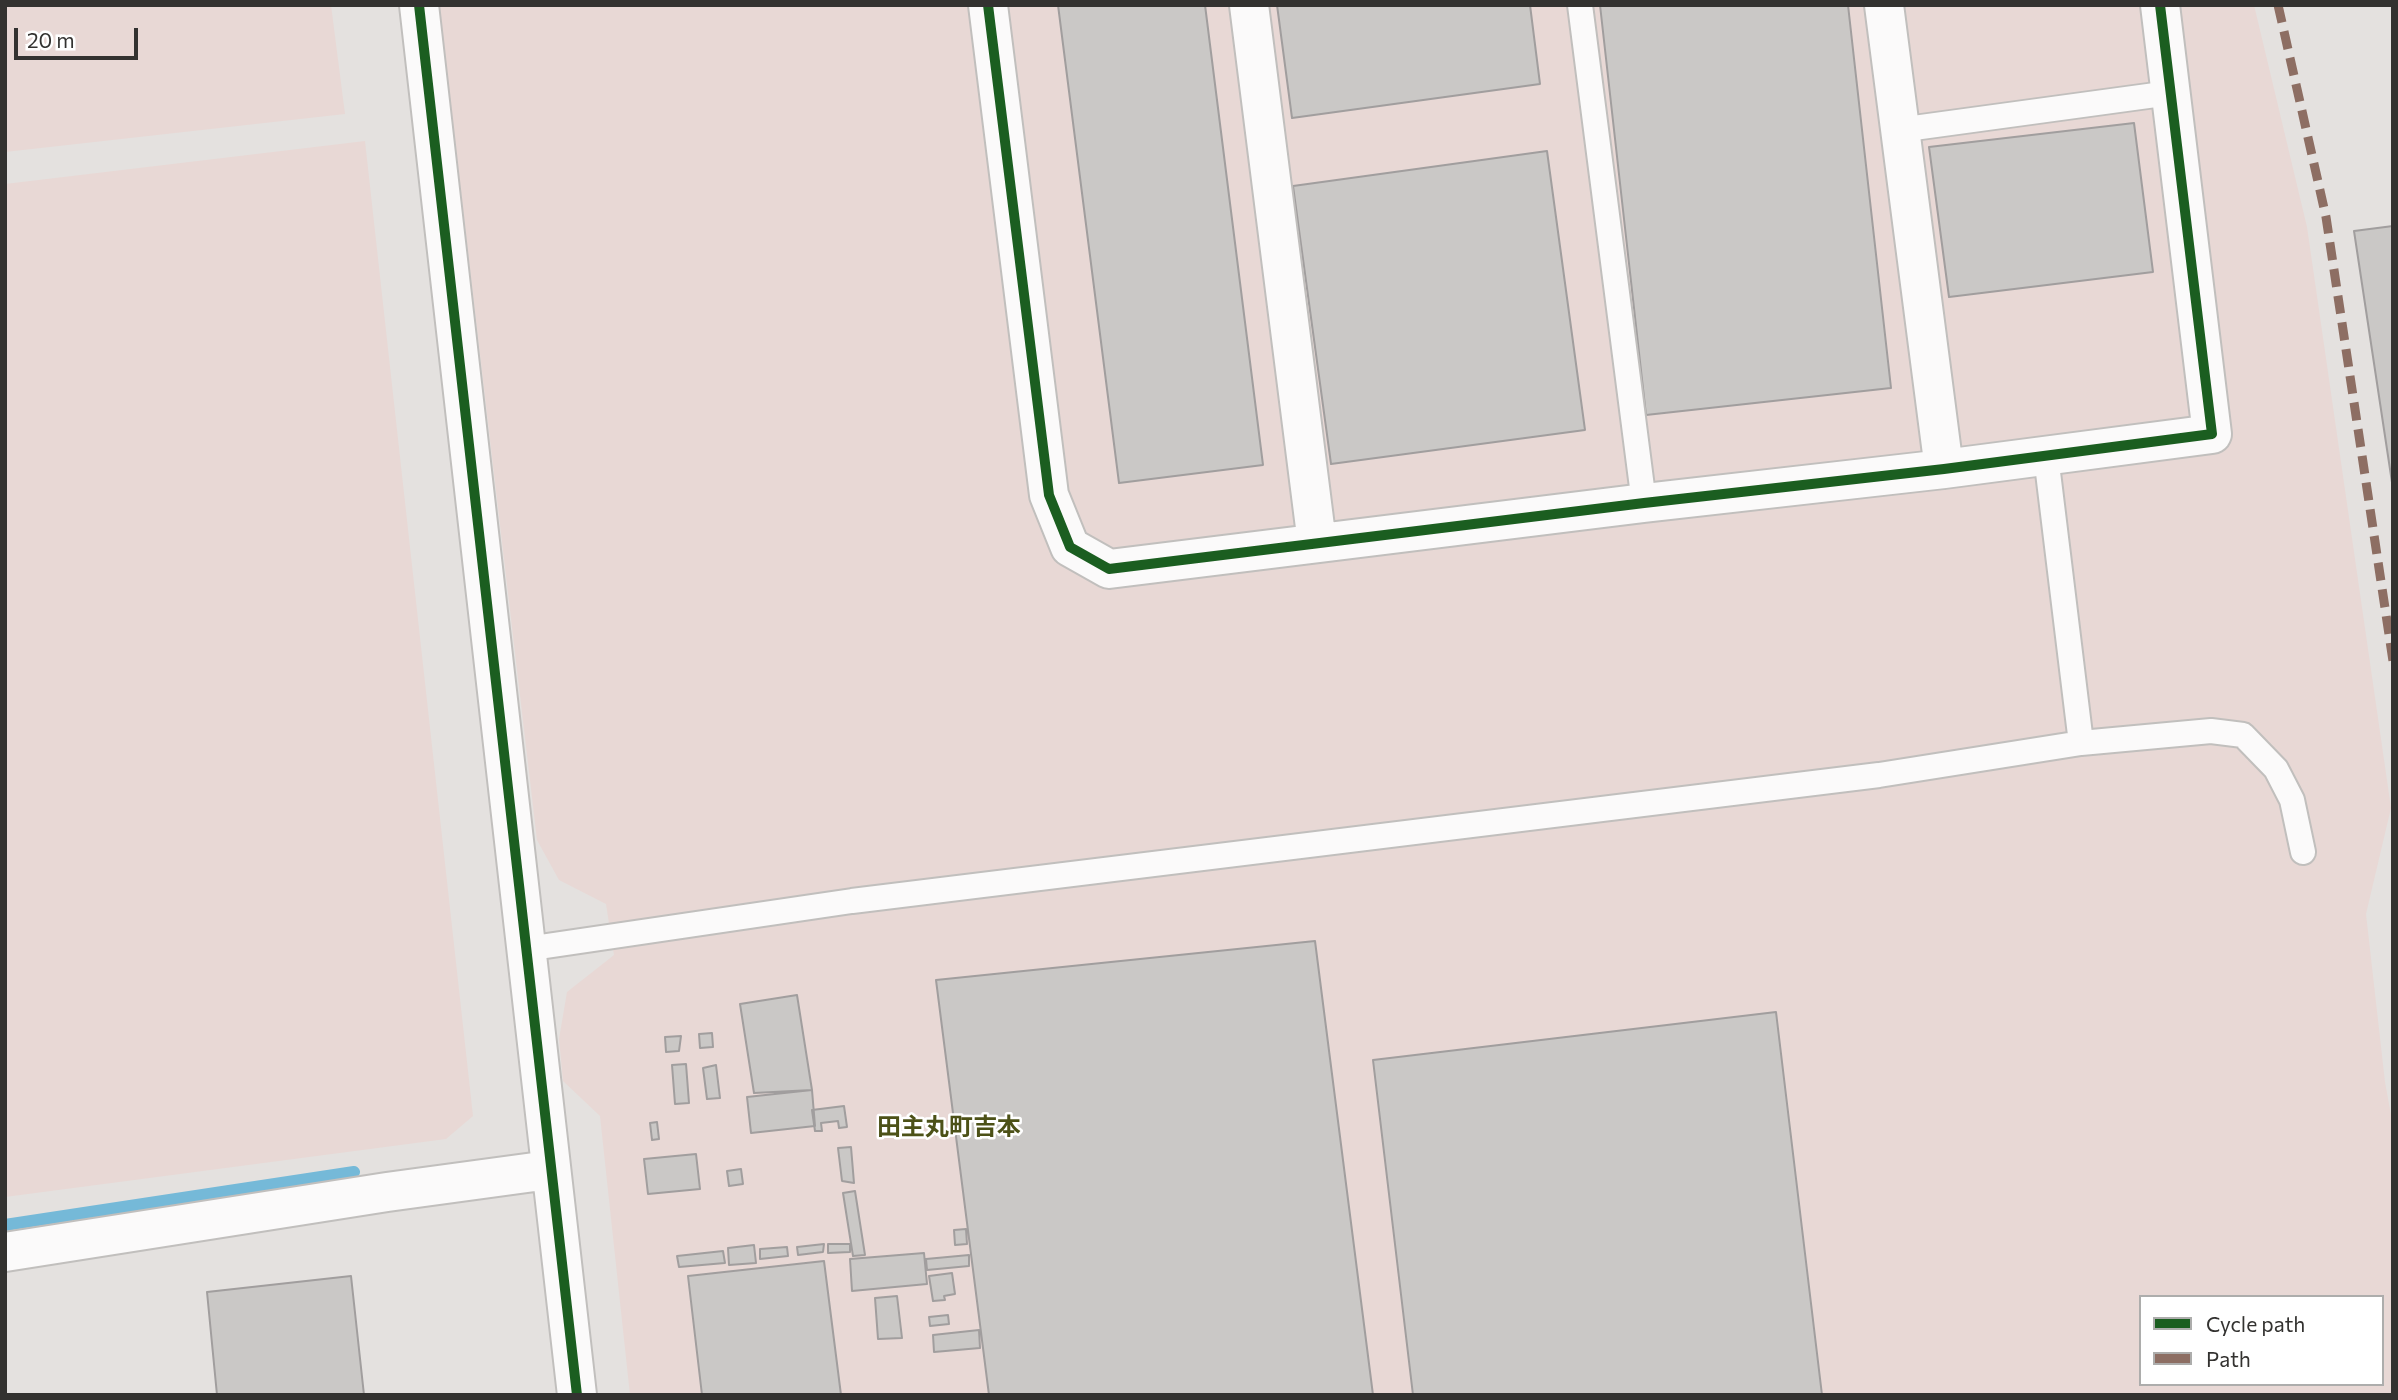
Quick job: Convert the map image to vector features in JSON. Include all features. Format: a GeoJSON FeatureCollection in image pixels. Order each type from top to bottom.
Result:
{"type":"FeatureCollection","features":[{"type":"Feature","properties":{"kind":"street"},"geometry":{"type":"LineString","coordinates":[[419,5],[549,1170],[577,1395]]}},
{"type":"Feature","properties":{"kind":"street"},"geometry":{"type":"LineString","coordinates":[[988,5],[1049,495],[1070,547],[1109,569],[1944,469],[2212,434],[2160,5]]}},
{"type":"Feature","properties":{"kind":"street"},"geometry":{"type":"LineString","coordinates":[[1249,5],[1317,543]]}},
{"type":"Feature","properties":{"kind":"street"},"geometry":{"type":"LineString","coordinates":[[1884,5],[1944,469]]}},
{"type":"Feature","properties":{"kind":"street"},"geometry":{"type":"LineString","coordinates":[[5,1252],[387,1192],[549,1170]]}},
{"type":"Feature","properties":{"kind":"lane"},"geometry":{"type":"LineString","coordinates":[[1580,5],[1644,503]]}},
{"type":"Feature","properties":{"kind":"lane"},"geometry":{"type":"LineString","coordinates":[[1899,131],[2170,93]]}},
{"type":"Feature","properties":{"kind":"lane"},"geometry":{"type":"LineString","coordinates":[[2046,456],[2081,743]]}},
{"type":"Feature","properties":{"kind":"lane"},"geometry":{"type":"LineString","coordinates":[[526,950],[852,901],[1878,775],[2081,743],[2211,732],[2243,735],[2276,769],[2292,800],[2303,852]]}},
{"type":"Feature","properties":{"kind":"shaded area"},"geometry":{"type":"Polygon","coordinates":[[[5,5],[331,5],[345,114],[5,152],[5,5]]]}},
{"type":"Feature","properties":{"kind":"shaded area"},"geometry":{"type":"Polygon","coordinates":[[[439,5],[2254,5],[2307,227],[2391,808],[2366,914],[2385,1082],[2393,1126],[2393,1395],[630,1395],[600,1116],[563,1081],[559,1039],[567,992],[614,955],[606,904],[559,880],[537,840],[439,5]]]}},
{"type":"Feature","properties":{"kind":"shaded area"},"geometry":{"type":"Polygon","coordinates":[[[365,141],[473,1116],[446,1139],[5,1197],[5,184],[365,141]]]}},
{"type":"Feature","properties":{"kind":"building"},"geometry":{"type":"Polygon","coordinates":[[[1058,5],[1205,5],[1263,465],[1119,483],[1058,5]]]}},
{"type":"Feature","properties":{"kind":"building"},"geometry":{"type":"Polygon","coordinates":[[[1277,5],[1530,5],[1540,84],[1292,118],[1277,5]]]}},
{"type":"Feature","properties":{"kind":"building"},"geometry":{"type":"Polygon","coordinates":[[[1600,5],[1848,5],[1891,388],[1646,415],[1600,5]]]}},
{"type":"Feature","properties":{"kind":"building"},"geometry":{"type":"Polygon","coordinates":[[[2134,123],[2153,272],[1949,297],[1929,147],[2134,123]]]}},
{"type":"Feature","properties":{"kind":"building"},"geometry":{"type":"Polygon","coordinates":[[[1547,151],[1585,430],[1331,464],[1293,186],[1547,151]]]}},
{"type":"Feature","properties":{"kind":"building"},"geometry":{"type":"Polygon","coordinates":[[[2393,226],[2393,489],[2354,231],[2393,226]]]}},
{"type":"Feature","properties":{"kind":"building"},"geometry":{"type":"Polygon","coordinates":[[[1315,941],[1373,1395],[989,1395],[936,980],[1315,941]]]}},
{"type":"Feature","properties":{"kind":"building"},"geometry":{"type":"Polygon","coordinates":[[[797,995],[812,1090],[754,1093],[740,1004],[797,995]]]}},
{"type":"Feature","properties":{"kind":"building"},"geometry":{"type":"Polygon","coordinates":[[[1776,1012],[1822,1395],[1413,1395],[1373,1060],[1776,1012]]]}},
{"type":"Feature","properties":{"kind":"building"},"geometry":{"type":"Polygon","coordinates":[[[712,1033],[713,1047],[700,1048],[699,1034],[712,1033]]]}},
{"type":"Feature","properties":{"kind":"building"},"geometry":{"type":"Polygon","coordinates":[[[681,1036],[679,1051],[666,1052],[665,1037],[681,1036]]]}},
{"type":"Feature","properties":{"kind":"building"},"geometry":{"type":"Polygon","coordinates":[[[686,1064],[689,1103],[675,1104],[672,1065],[686,1064]]]}},
{"type":"Feature","properties":{"kind":"building"},"geometry":{"type":"Polygon","coordinates":[[[716,1065],[720,1098],[707,1099],[703,1068],[716,1065]]]}},
{"type":"Feature","properties":{"kind":"building"},"geometry":{"type":"Polygon","coordinates":[[[812,1090],[815,1126],[751,1133],[747,1097],[812,1090]]]}},
{"type":"Feature","properties":{"kind":"building"},"geometry":{"type":"Polygon","coordinates":[[[844,1106],[847,1127],[839,1128],[838,1121],[821,1123],[822,1131],[815,1131],[812,1110],[844,1106]]]}},
{"type":"Feature","properties":{"kind":"building"},"geometry":{"type":"Polygon","coordinates":[[[657,1122],[659,1139],[652,1140],[650,1123],[657,1122]]]}},
{"type":"Feature","properties":{"kind":"building"},"geometry":{"type":"Polygon","coordinates":[[[851,1147],[854,1183],[842,1181],[838,1148],[851,1147]]]}},
{"type":"Feature","properties":{"kind":"building"},"geometry":{"type":"Polygon","coordinates":[[[696,1154],[700,1189],[648,1194],[644,1159],[696,1154]]]}},
{"type":"Feature","properties":{"kind":"building"},"geometry":{"type":"Polygon","coordinates":[[[741,1169],[743,1184],[729,1186],[727,1171],[741,1169]]]}},
{"type":"Feature","properties":{"kind":"building"},"geometry":{"type":"Polygon","coordinates":[[[855,1191],[865,1255],[853,1256],[843,1193],[855,1191]]]}},
{"type":"Feature","properties":{"kind":"building"},"geometry":{"type":"Polygon","coordinates":[[[966,1229],[967,1244],[955,1245],[954,1230],[966,1229]]]}},
{"type":"Feature","properties":{"kind":"building"},"geometry":{"type":"Polygon","coordinates":[[[824,1244],[823,1252],[798,1255],[797,1247],[824,1244]]]}},
{"type":"Feature","properties":{"kind":"building"},"geometry":{"type":"Polygon","coordinates":[[[828,1244],[850,1244],[850,1252],[828,1253],[828,1244]]]}},
{"type":"Feature","properties":{"kind":"building"},"geometry":{"type":"Polygon","coordinates":[[[754,1245],[756,1263],[729,1265],[728,1248],[754,1245]]]}},
{"type":"Feature","properties":{"kind":"building"},"geometry":{"type":"Polygon","coordinates":[[[787,1247],[788,1256],[760,1259],[760,1249],[787,1247]]]}},
{"type":"Feature","properties":{"kind":"building"},"geometry":{"type":"Polygon","coordinates":[[[723,1251],[725,1263],[679,1267],[677,1256],[723,1251]]]}},
{"type":"Feature","properties":{"kind":"building"},"geometry":{"type":"Polygon","coordinates":[[[924,1253],[927,1284],[852,1291],[850,1259],[924,1253]]]}},
{"type":"Feature","properties":{"kind":"building"},"geometry":{"type":"Polygon","coordinates":[[[969,1255],[969,1266],[927,1270],[926,1259],[969,1255]]]}},
{"type":"Feature","properties":{"kind":"building"},"geometry":{"type":"Polygon","coordinates":[[[824,1261],[841,1395],[702,1395],[688,1276],[824,1261]]]}},
{"type":"Feature","properties":{"kind":"building"},"geometry":{"type":"Polygon","coordinates":[[[952,1273],[955,1294],[944,1296],[945,1300],[933,1301],[929,1276],[952,1273]]]}},
{"type":"Feature","properties":{"kind":"building"},"geometry":{"type":"Polygon","coordinates":[[[351,1276],[364,1395],[217,1395],[207,1292],[351,1276]]]}},
{"type":"Feature","properties":{"kind":"building"},"geometry":{"type":"Polygon","coordinates":[[[897,1296],[902,1338],[878,1339],[875,1298],[897,1296]]]}},
{"type":"Feature","properties":{"kind":"building"},"geometry":{"type":"Polygon","coordinates":[[[948,1315],[949,1324],[930,1326],[929,1317],[948,1315]]]}},
{"type":"Feature","properties":{"kind":"building"},"geometry":{"type":"Polygon","coordinates":[[[979,1330],[980,1348],[934,1352],[933,1335],[979,1330]]]}},
{"type":"Feature","properties":{"kind":"waterway"},"geometry":{"type":"LineString","coordinates":[[5,1225],[354,1172]]}},
{"type":"Feature","properties":{"kind":"marked path"},"geometry":{"type":"LineString","coordinates":[[2278,5],[2326,217],[2393,661]]}},
{"type":"Feature","properties":{"kind":"cycle path"},"geometry":{"type":"LineString","coordinates":[[419,5],[577,1395]]}},
{"type":"Feature","properties":{"kind":"cycle path"},"geometry":{"type":"LineString","coordinates":[[988,5],[1049,495],[1070,547],[1109,569],[1944,469],[2212,434],[2160,5]]}},
{"type":"Feature","properties":{"kind":"district","name":"田主丸町吉本"},"geometry":{"type":"Point","coordinates":[949,1127]}}]}
